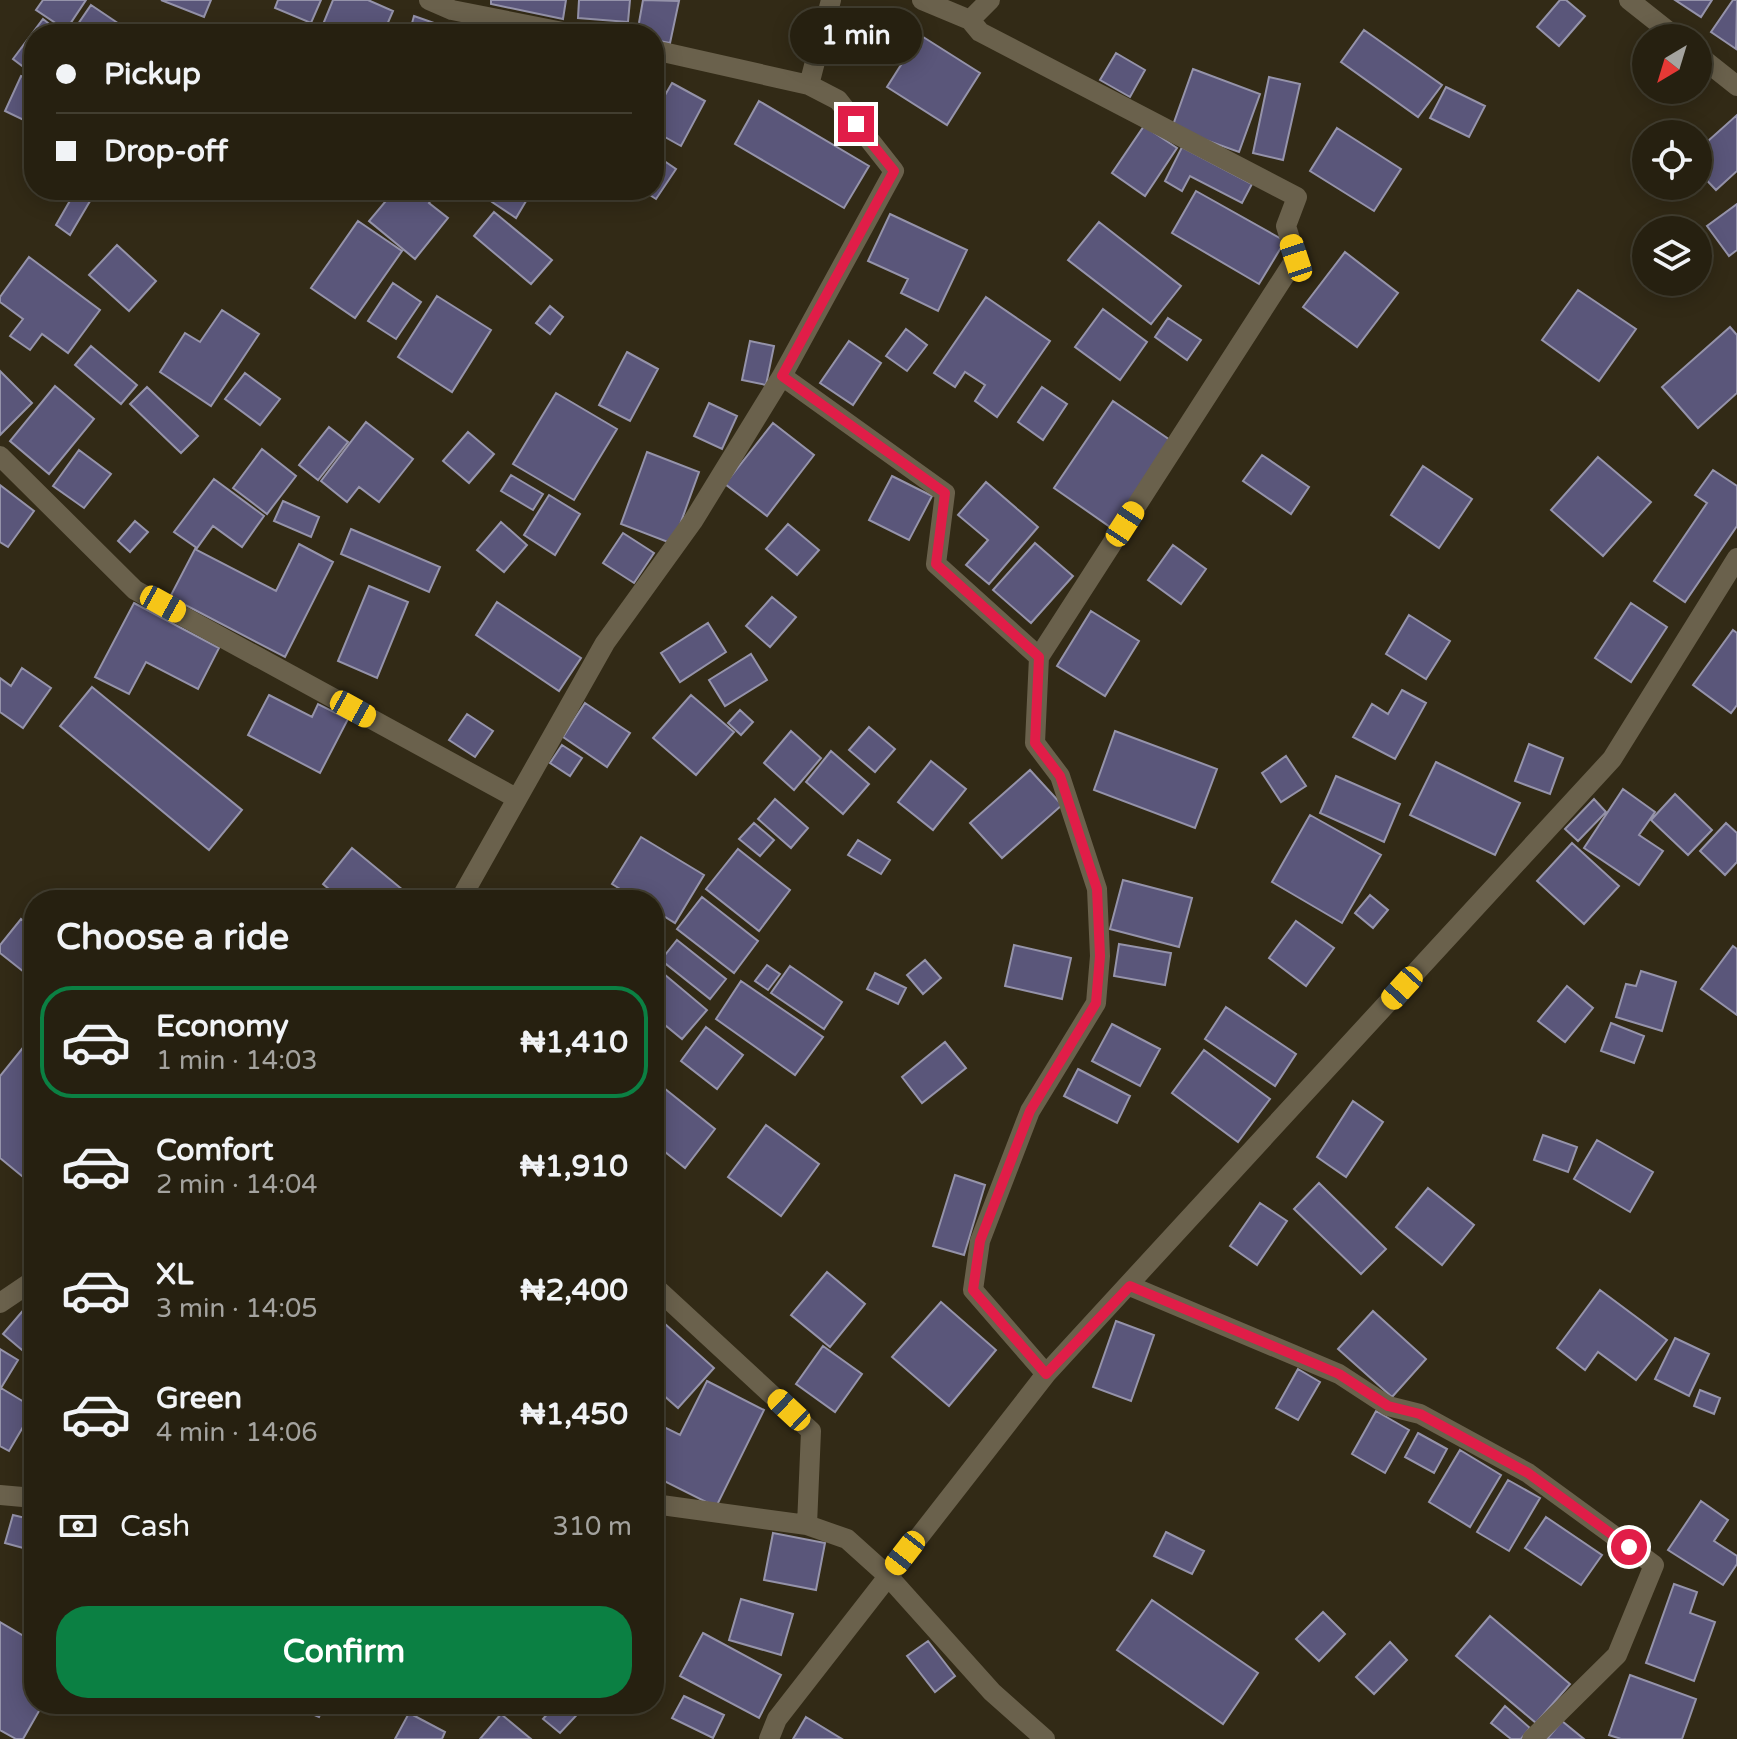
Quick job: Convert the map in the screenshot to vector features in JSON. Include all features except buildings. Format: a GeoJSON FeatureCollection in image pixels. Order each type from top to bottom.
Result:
{"type":"FeatureCollection","features":[{"type":"Feature","properties":{"kind":"street"},"geometry":{"type":"LineString","coordinates":[[429,0],[452,10],[523,24]]}},
{"type":"Feature","properties":{"kind":"street"},"geometry":{"type":"LineString","coordinates":[[809,85],[831,0]]}},
{"type":"Feature","properties":{"kind":"street"},"geometry":{"type":"LineString","coordinates":[[922,0],[970,20],[980,32],[1297,197],[1286,226],[1296,258],[1039,657],[1035,743],[1060,776],[1097,889],[1100,956],[1096,1003],[1030,1111],[980,1241],[973,1290],[1046,1374]]}},
{"type":"Feature","properties":{"kind":"street"},"geometry":{"type":"LineString","coordinates":[[970,20],[990,0]]}},
{"type":"Feature","properties":{"kind":"street"},"geometry":{"type":"LineString","coordinates":[[1629,0],[1659,24]]}},
{"type":"Feature","properties":{"kind":"street"},"geometry":{"type":"LineString","coordinates":[[465,890],[605,643],[693,521],[782,376],[894,171],[838,100],[809,85],[664,52]]}},
{"type":"Feature","properties":{"kind":"street"},"geometry":{"type":"LineString","coordinates":[[1712,66],[1737,86]]}},
{"type":"Feature","properties":{"kind":"street"},"geometry":{"type":"LineString","coordinates":[[782,376],[945,493],[936,564],[1039,657]]}},
{"type":"Feature","properties":{"kind":"street"},"geometry":{"type":"LineString","coordinates":[[0,456],[135,590],[516,798]]}},
{"type":"Feature","properties":{"kind":"street"},"geometry":{"type":"LineString","coordinates":[[769,1739],[777,1719],[1046,1374],[1612,759],[1737,558]]}},
{"type":"Feature","properties":{"kind":"street"},"geometry":{"type":"LineString","coordinates":[[1130,1286],[1339,1374],[1388,1406],[1420,1414],[1528,1473],[1654,1565],[1617,1655],[1532,1739]]}},
{"type":"Feature","properties":{"kind":"street"},"geometry":{"type":"LineString","coordinates":[[0,1303],[24,1287]]}},
{"type":"Feature","properties":{"kind":"street"},"geometry":{"type":"LineString","coordinates":[[664,1295],[811,1431],[807,1525]]}},
{"type":"Feature","properties":{"kind":"street"},"geometry":{"type":"LineString","coordinates":[[0,1495],[24,1497]]}},
{"type":"Feature","properties":{"kind":"street"},"geometry":{"type":"LineString","coordinates":[[664,1505],[807,1525],[847,1539],[887,1575],[992,1692],[1045,1739]]}},
{"type":"Feature","properties":{"kind":"route"},"geometry":{"type":"LineString","coordinates":[[856,124],[894,171],[782,376],[945,493],[936,564],[1039,657],[1035,743],[1060,776],[1097,889],[1100,956],[1096,1003],[1030,1111],[980,1241],[973,1290],[1046,1374],[1130,1286],[1339,1374],[1388,1406],[1420,1414],[1528,1473],[1629,1547]]}}]}
